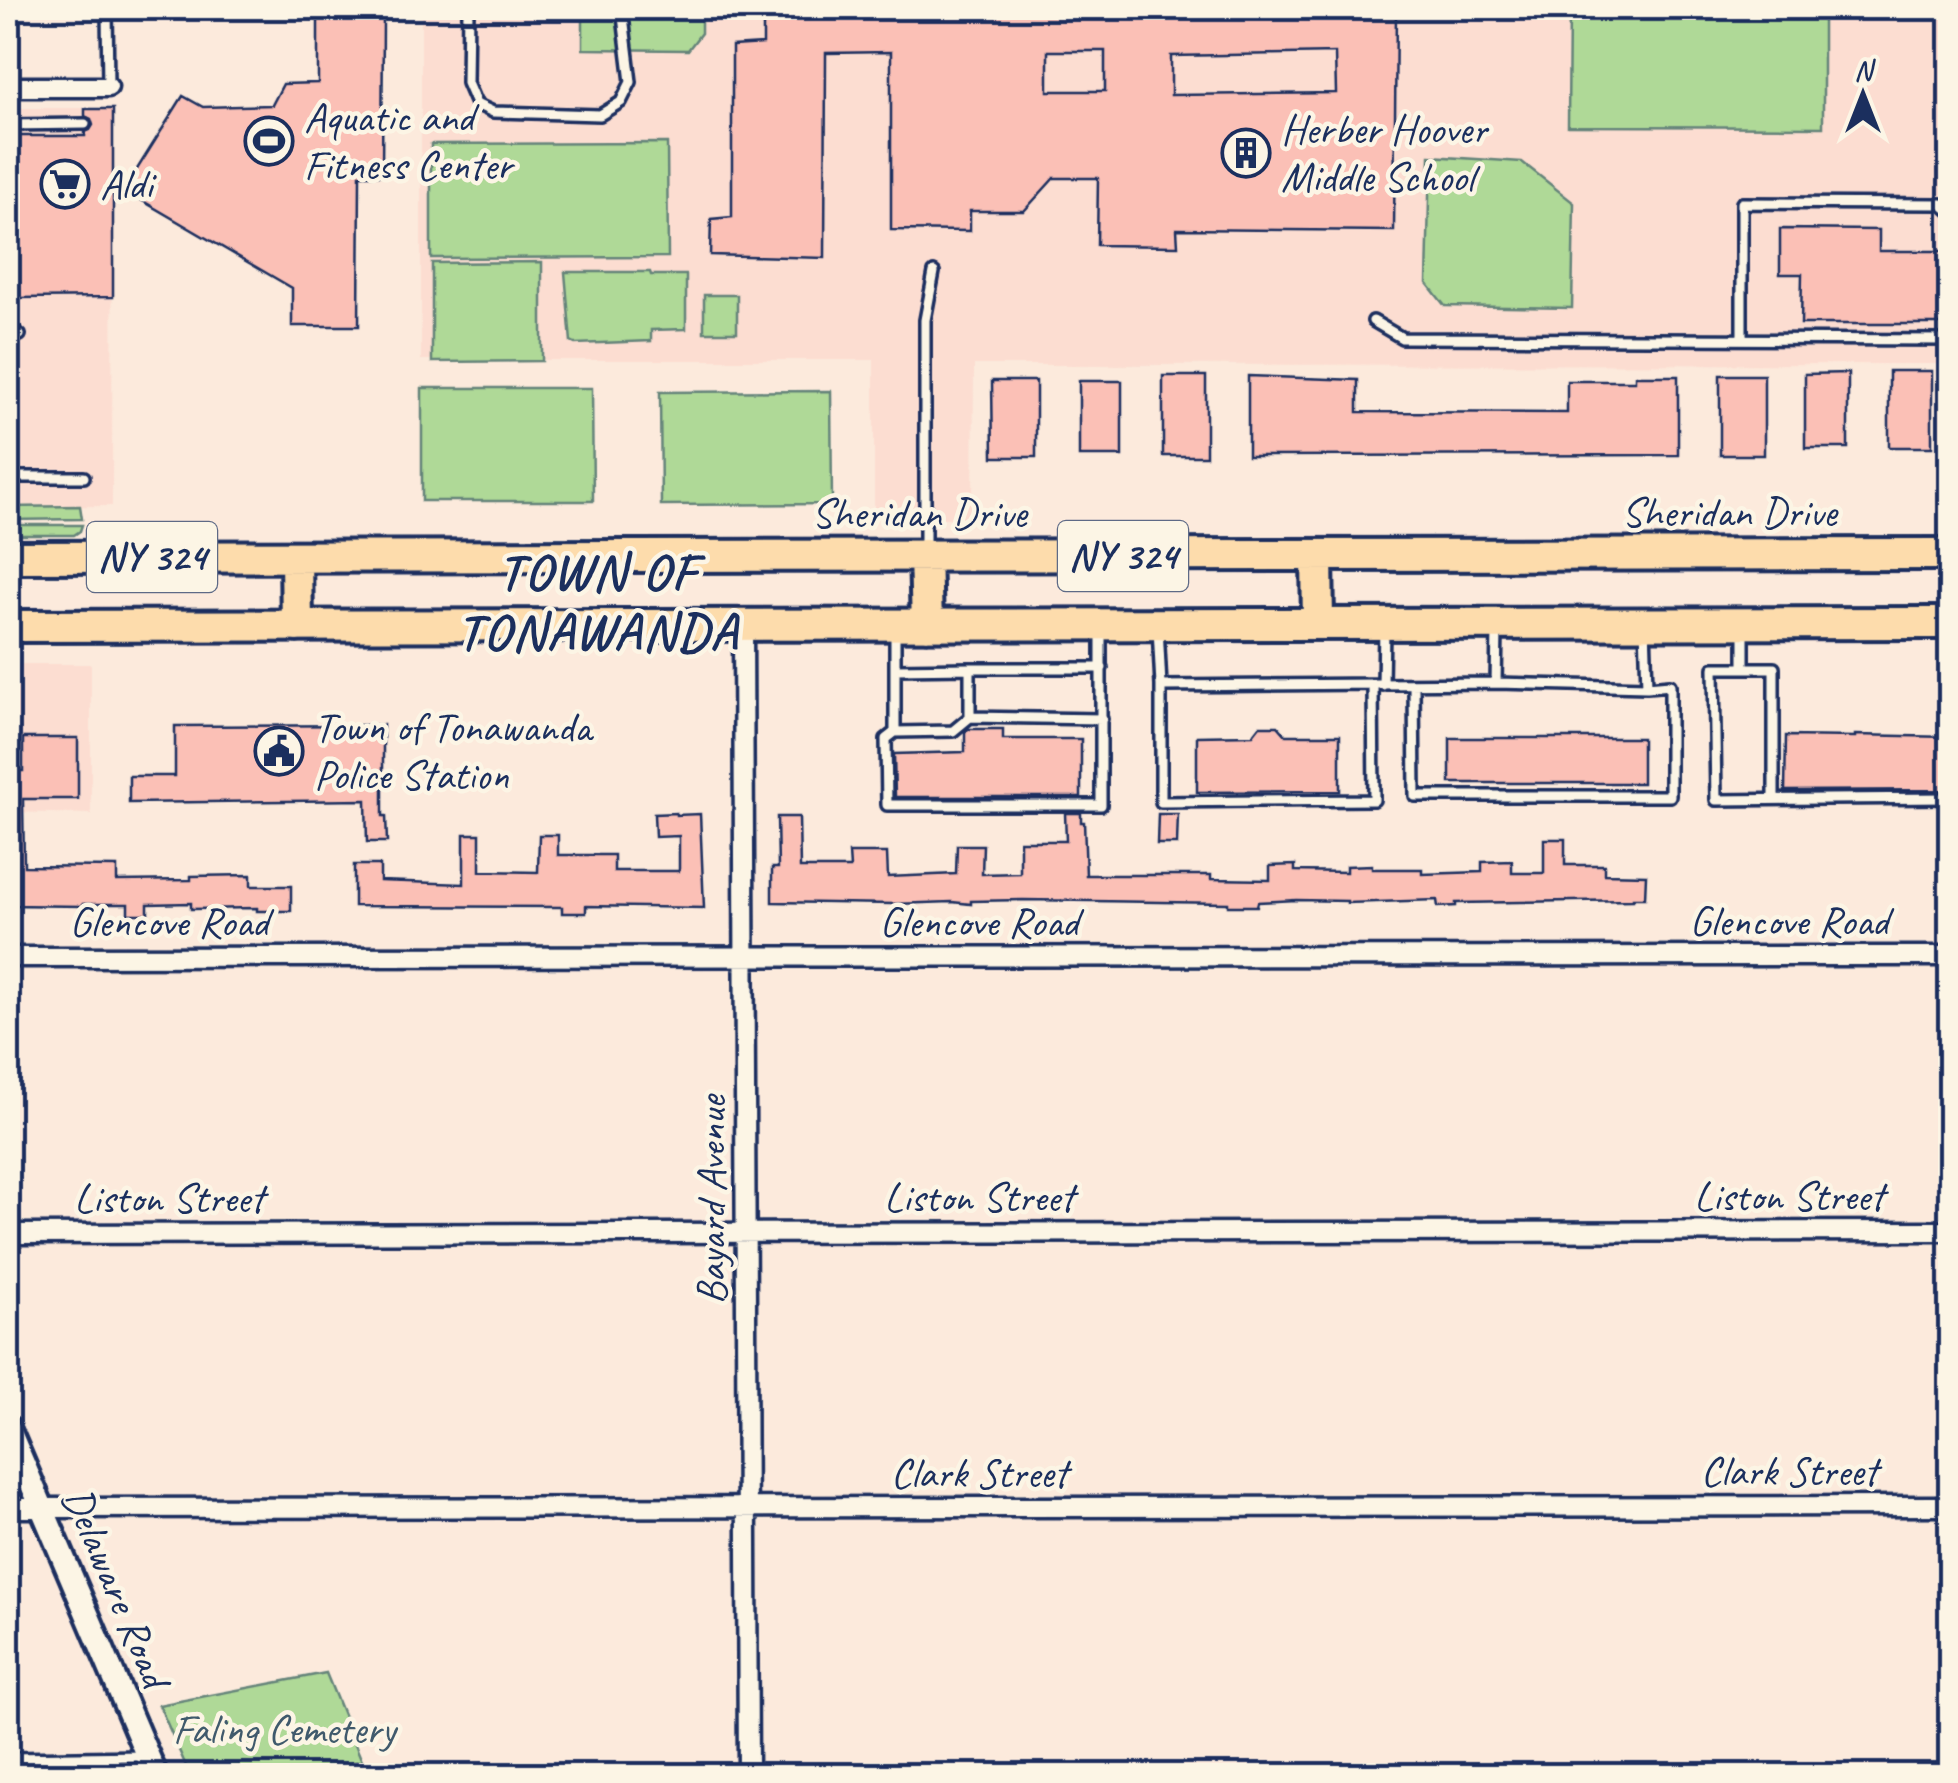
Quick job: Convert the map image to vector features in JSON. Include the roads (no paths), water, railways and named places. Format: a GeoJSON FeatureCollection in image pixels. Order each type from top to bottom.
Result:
{"type":"FeatureCollection","features":[{"type":"Feature","properties":{"kind":"main road","name":"Sheridan Drive"},"geometry":{"type":"LineString","coordinates":[[8,557],[1950,554]]}},
{"type":"Feature","properties":{"kind":"main road"},"geometry":{"type":"LineString","coordinates":[[925,555],[927,625]]}},
{"type":"Feature","properties":{"kind":"main road"},"geometry":{"type":"LineString","coordinates":[[1317,555],[1318,624]]}},
{"type":"Feature","properties":{"kind":"main road"},"geometry":{"type":"LineString","coordinates":[[296,557],[297,626]]}},
{"type":"Feature","properties":{"kind":"main road","name":"NY 324"},"geometry":{"type":"LineString","coordinates":[[8,626],[1950,623]]}},
{"type":"Feature","properties":{"kind":"street"},"geometry":{"type":"LineString","coordinates":[[8,87],[108,87]]}},
{"type":"Feature","properties":{"kind":"street","name":"Bayard Avenue"},"geometry":{"type":"LineString","coordinates":[[743,625],[748,1776]]}},
{"type":"Feature","properties":{"kind":"street","name":"Glencove Road"},"geometry":{"type":"LineString","coordinates":[[8,957],[1950,956]]}},
{"type":"Feature","properties":{"kind":"street","name":"Liston Street"},"geometry":{"type":"LineString","coordinates":[[8,1234],[1950,1231]]}},
{"type":"Feature","properties":{"kind":"street","name":"Delaware Road"},"geometry":{"type":"LineString","coordinates":[[8,1428],[152,1766]]}},
{"type":"Feature","properties":{"kind":"street","name":"Clark Street"},"geometry":{"type":"LineString","coordinates":[[8,1508],[1950,1506]]}},
{"type":"Feature","properties":{"kind":"lane"},"geometry":{"type":"LineString","coordinates":[[108,8],[108,87]]}},
{"type":"Feature","properties":{"kind":"lane"},"geometry":{"type":"LineString","coordinates":[[468,8],[468,83],[476,104],[493,112],[600,114],[621,102],[631,82],[622,8]]}},
{"type":"Feature","properties":{"kind":"lane"},"geometry":{"type":"LineString","coordinates":[[8,125],[85,124]]}},
{"type":"Feature","properties":{"kind":"lane"},"geometry":{"type":"LineString","coordinates":[[1742,339],[1742,203],[1942,204],[1950,211]]}},
{"type":"Feature","properties":{"kind":"lane"},"geometry":{"type":"LineString","coordinates":[[925,555],[925,320],[934,272]]}},
{"type":"Feature","properties":{"kind":"lane"},"geometry":{"type":"LineString","coordinates":[[1373,321],[1402,338],[1950,340]]}},
{"type":"Feature","properties":{"kind":"lane"},"geometry":{"type":"LineString","coordinates":[[8,326],[20,335]]}},
{"type":"Feature","properties":{"kind":"lane"},"geometry":{"type":"LineString","coordinates":[[8,477],[84,477]]}},
{"type":"Feature","properties":{"kind":"lane"},"geometry":{"type":"LineString","coordinates":[[1744,623],[1744,668]]}},
{"type":"Feature","properties":{"kind":"lane"},"geometry":{"type":"LineString","coordinates":[[1101,624],[1102,668],[1102,719],[1101,805],[887,805],[886,740],[895,732],[953,731],[970,718],[1102,719]]}},
{"type":"Feature","properties":{"kind":"lane"},"geometry":{"type":"LineString","coordinates":[[1158,624],[1161,802],[1374,800],[1384,624]]}},
{"type":"Feature","properties":{"kind":"lane"},"geometry":{"type":"LineString","coordinates":[[1496,684],[1497,624]]}},
{"type":"Feature","properties":{"kind":"lane"},"geometry":{"type":"LineString","coordinates":[[1645,624],[1647,686]]}},
{"type":"Feature","properties":{"kind":"lane"},"geometry":{"type":"LineString","coordinates":[[894,625],[895,732]]}},
{"type":"Feature","properties":{"kind":"lane"},"geometry":{"type":"LineString","coordinates":[[970,668],[970,718]]}},
{"type":"Feature","properties":{"kind":"lane"},"geometry":{"type":"LineString","coordinates":[[895,669],[1102,668]]}},
{"type":"Feature","properties":{"kind":"lane"},"geometry":{"type":"LineString","coordinates":[[1774,799],[1774,668],[1714,668],[1716,800],[1950,798]]}},
{"type":"Feature","properties":{"kind":"lane"},"geometry":{"type":"LineString","coordinates":[[1161,686],[1496,684],[1670,686],[1670,796],[1415,796],[1414,685]]}},
{"type":"Feature","properties":{"kind":"lane"},"geometry":{"type":"LineString","coordinates":[[8,1758],[152,1766]]}},
{"type":"Feature","properties":{"kind":"place","name":"Aquatic and Fitness Center"},"geometry":{"type":"Point","coordinates":[269,141]}},
{"type":"Feature","properties":{"kind":"place","name":"Herber Hoover Middle School"},"geometry":{"type":"Point","coordinates":[1246,153]}},
{"type":"Feature","properties":{"kind":"place","name":"Aldi"},"geometry":{"type":"Point","coordinates":[65,184]}},
{"type":"Feature","properties":{"kind":"place","name":"Town of Tonawanda Police Station"},"geometry":{"type":"Point","coordinates":[279,751]}},
{"type":"Feature","properties":{"kind":"district","name":"TOWN OF TONAWANDA"},"geometry":{"type":"Point","coordinates":[598,602]}},
{"type":"Feature","properties":{"kind":"park label","name":"Faling Cemetery"},"geometry":{"type":"Point","coordinates":[284,1729]}}]}
